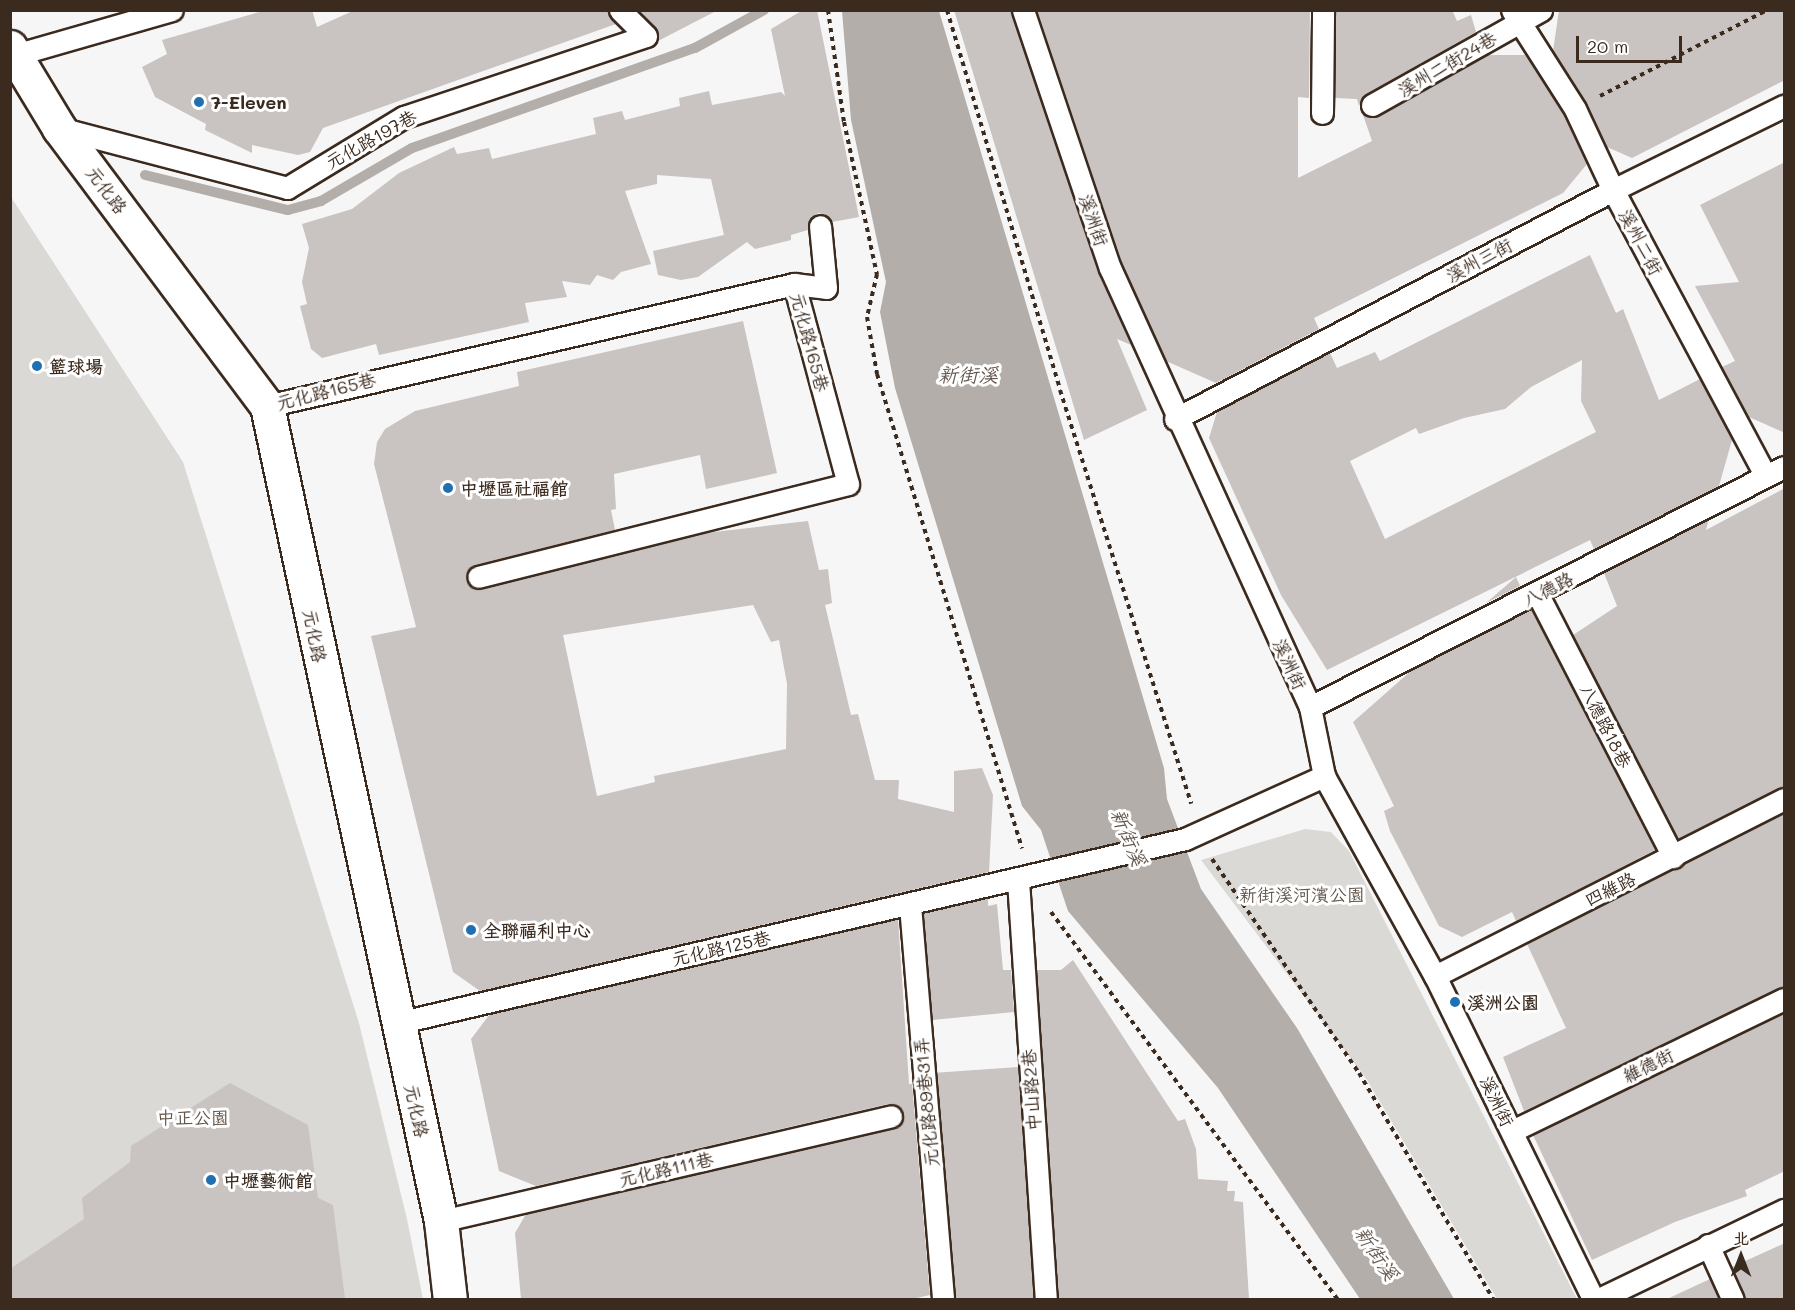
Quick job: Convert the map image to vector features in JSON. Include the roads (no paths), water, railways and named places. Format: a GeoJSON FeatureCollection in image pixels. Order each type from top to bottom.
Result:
{"type":"FeatureCollection","features":[{"type":"Feature","properties":{"kind":"street","name":"元化路"},"geometry":{"type":"LineString","coordinates":[[13,51],[59,128],[267,406],[441,1221],[450,1299]]}},
{"type":"Feature","properties":{"kind":"lane"},"geometry":{"type":"LineString","coordinates":[[13,51],[172,10]]}},
{"type":"Feature","properties":{"kind":"lane","name":"元化路197巷"},"geometry":{"type":"LineString","coordinates":[[59,128],[287,188],[404,117],[646,36],[620,10]]}},
{"type":"Feature","properties":{"kind":"lane","name":"溪洲街"},"geometry":{"type":"LineString","coordinates":[[1023,10],[1110,268],[1175,419],[1310,707],[1324,776],[1435,976],[1596,1299]]}},
{"type":"Feature","properties":{"kind":"lane"},"geometry":{"type":"LineString","coordinates":[[1322,113],[1323,10]]}},
{"type":"Feature","properties":{"kind":"lane","name":"溪州二街24巷"},"geometry":{"type":"LineString","coordinates":[[1372,105],[1516,16],[1541,10]]}},
{"type":"Feature","properties":{"kind":"lane","name":"溪州二街"},"geometry":{"type":"LineString","coordinates":[[1516,16],[1575,109],[1613,189],[1775,472]]}},
{"type":"Feature","properties":{"kind":"lane","name":"溪州三街"},"geometry":{"type":"LineString","coordinates":[[1175,419],[1613,189],[1785,106]]}},
{"type":"Feature","properties":{"kind":"lane"},"geometry":{"type":"LineString","coordinates":[[794,284],[826,288],[820,226]]}},
{"type":"Feature","properties":{"kind":"lane","name":"元化路165巷"},"geometry":{"type":"LineString","coordinates":[[267,406],[794,284],[848,483],[479,577]]}},
{"type":"Feature","properties":{"kind":"lane","name":"八德路"},"geometry":{"type":"LineString","coordinates":[[1310,707],[1538,595],[1775,472]]}},
{"type":"Feature","properties":{"kind":"lane","name":"八德路18巷"},"geometry":{"type":"LineString","coordinates":[[1538,595],[1673,858]]}},
{"type":"Feature","properties":{"kind":"lane","name":"元化路125巷"},"geometry":{"type":"LineString","coordinates":[[397,1023],[1032,876],[1193,835],[1324,776]]}},
{"type":"Feature","properties":{"kind":"lane","name":"四維路"},"geometry":{"type":"LineString","coordinates":[[1435,976],[1673,858],[1785,799]]}},
{"type":"Feature","properties":{"kind":"lane","name":"中山路2巷"},"geometry":{"type":"LineString","coordinates":[[1032,876],[1046,1299]]}},
{"type":"Feature","properties":{"kind":"lane","name":"元化路89巷31弄"},"geometry":{"type":"LineString","coordinates":[[910,904],[943,1299]]}},
{"type":"Feature","properties":{"kind":"lane","name":"維德街"},"geometry":{"type":"LineString","coordinates":[[1512,1131],[1785,999]]}},
{"type":"Feature","properties":{"kind":"lane","name":"元化路111巷"},"geometry":{"type":"LineString","coordinates":[[441,1221],[891,1116]]}},
{"type":"Feature","properties":{"kind":"lane"},"geometry":{"type":"LineString","coordinates":[[1596,1299],[1785,1210]]}},
{"type":"Feature","properties":{"kind":"lane"},"geometry":{"type":"LineString","coordinates":[[1708,1245],[1733,1299]]}},
{"type":"Feature","properties":{"kind":"water","name":"新街溪"},"geometry":{"type":"Polygon","coordinates":[[[842,11],[939,11],[1164,768],[1167,799],[1201,889],[1297,1028],[1454,1299],[1360,1299],[1218,1088],[1068,911],[1041,830],[1022,806],[895,388],[880,312],[886,282],[851,120],[842,11]]]}},
{"type":"Feature","properties":{"kind":"waterway"},"geometry":{"type":"LineString","coordinates":[[145,175],[288,210],[321,201],[412,148],[695,48],[764,10]]}},
{"type":"Feature","properties":{"kind":"place","name":"7-Eleven"},"geometry":{"type":"Point","coordinates":[199,102]}},
{"type":"Feature","properties":{"kind":"place","name":"籃球場"},"geometry":{"type":"Point","coordinates":[37,366]}},
{"type":"Feature","properties":{"kind":"place","name":"中壢區社福館"},"geometry":{"type":"Point","coordinates":[448,488]}},
{"type":"Feature","properties":{"kind":"place","name":"全聯福利中心"},"geometry":{"type":"Point","coordinates":[471,930]}},
{"type":"Feature","properties":{"kind":"place","name":"溪洲公園"},"geometry":{"type":"Point","coordinates":[1455,1002]}},
{"type":"Feature","properties":{"kind":"place","name":"中壢藝術館"},"geometry":{"type":"Point","coordinates":[211,1180]}},
{"type":"Feature","properties":{"kind":"park label","name":"新街溪河濱公園"},"geometry":{"type":"Point","coordinates":[1302,894]}},
{"type":"Feature","properties":{"kind":"park label","name":"中正公園"},"geometry":{"type":"Point","coordinates":[193,1117]}}]}
